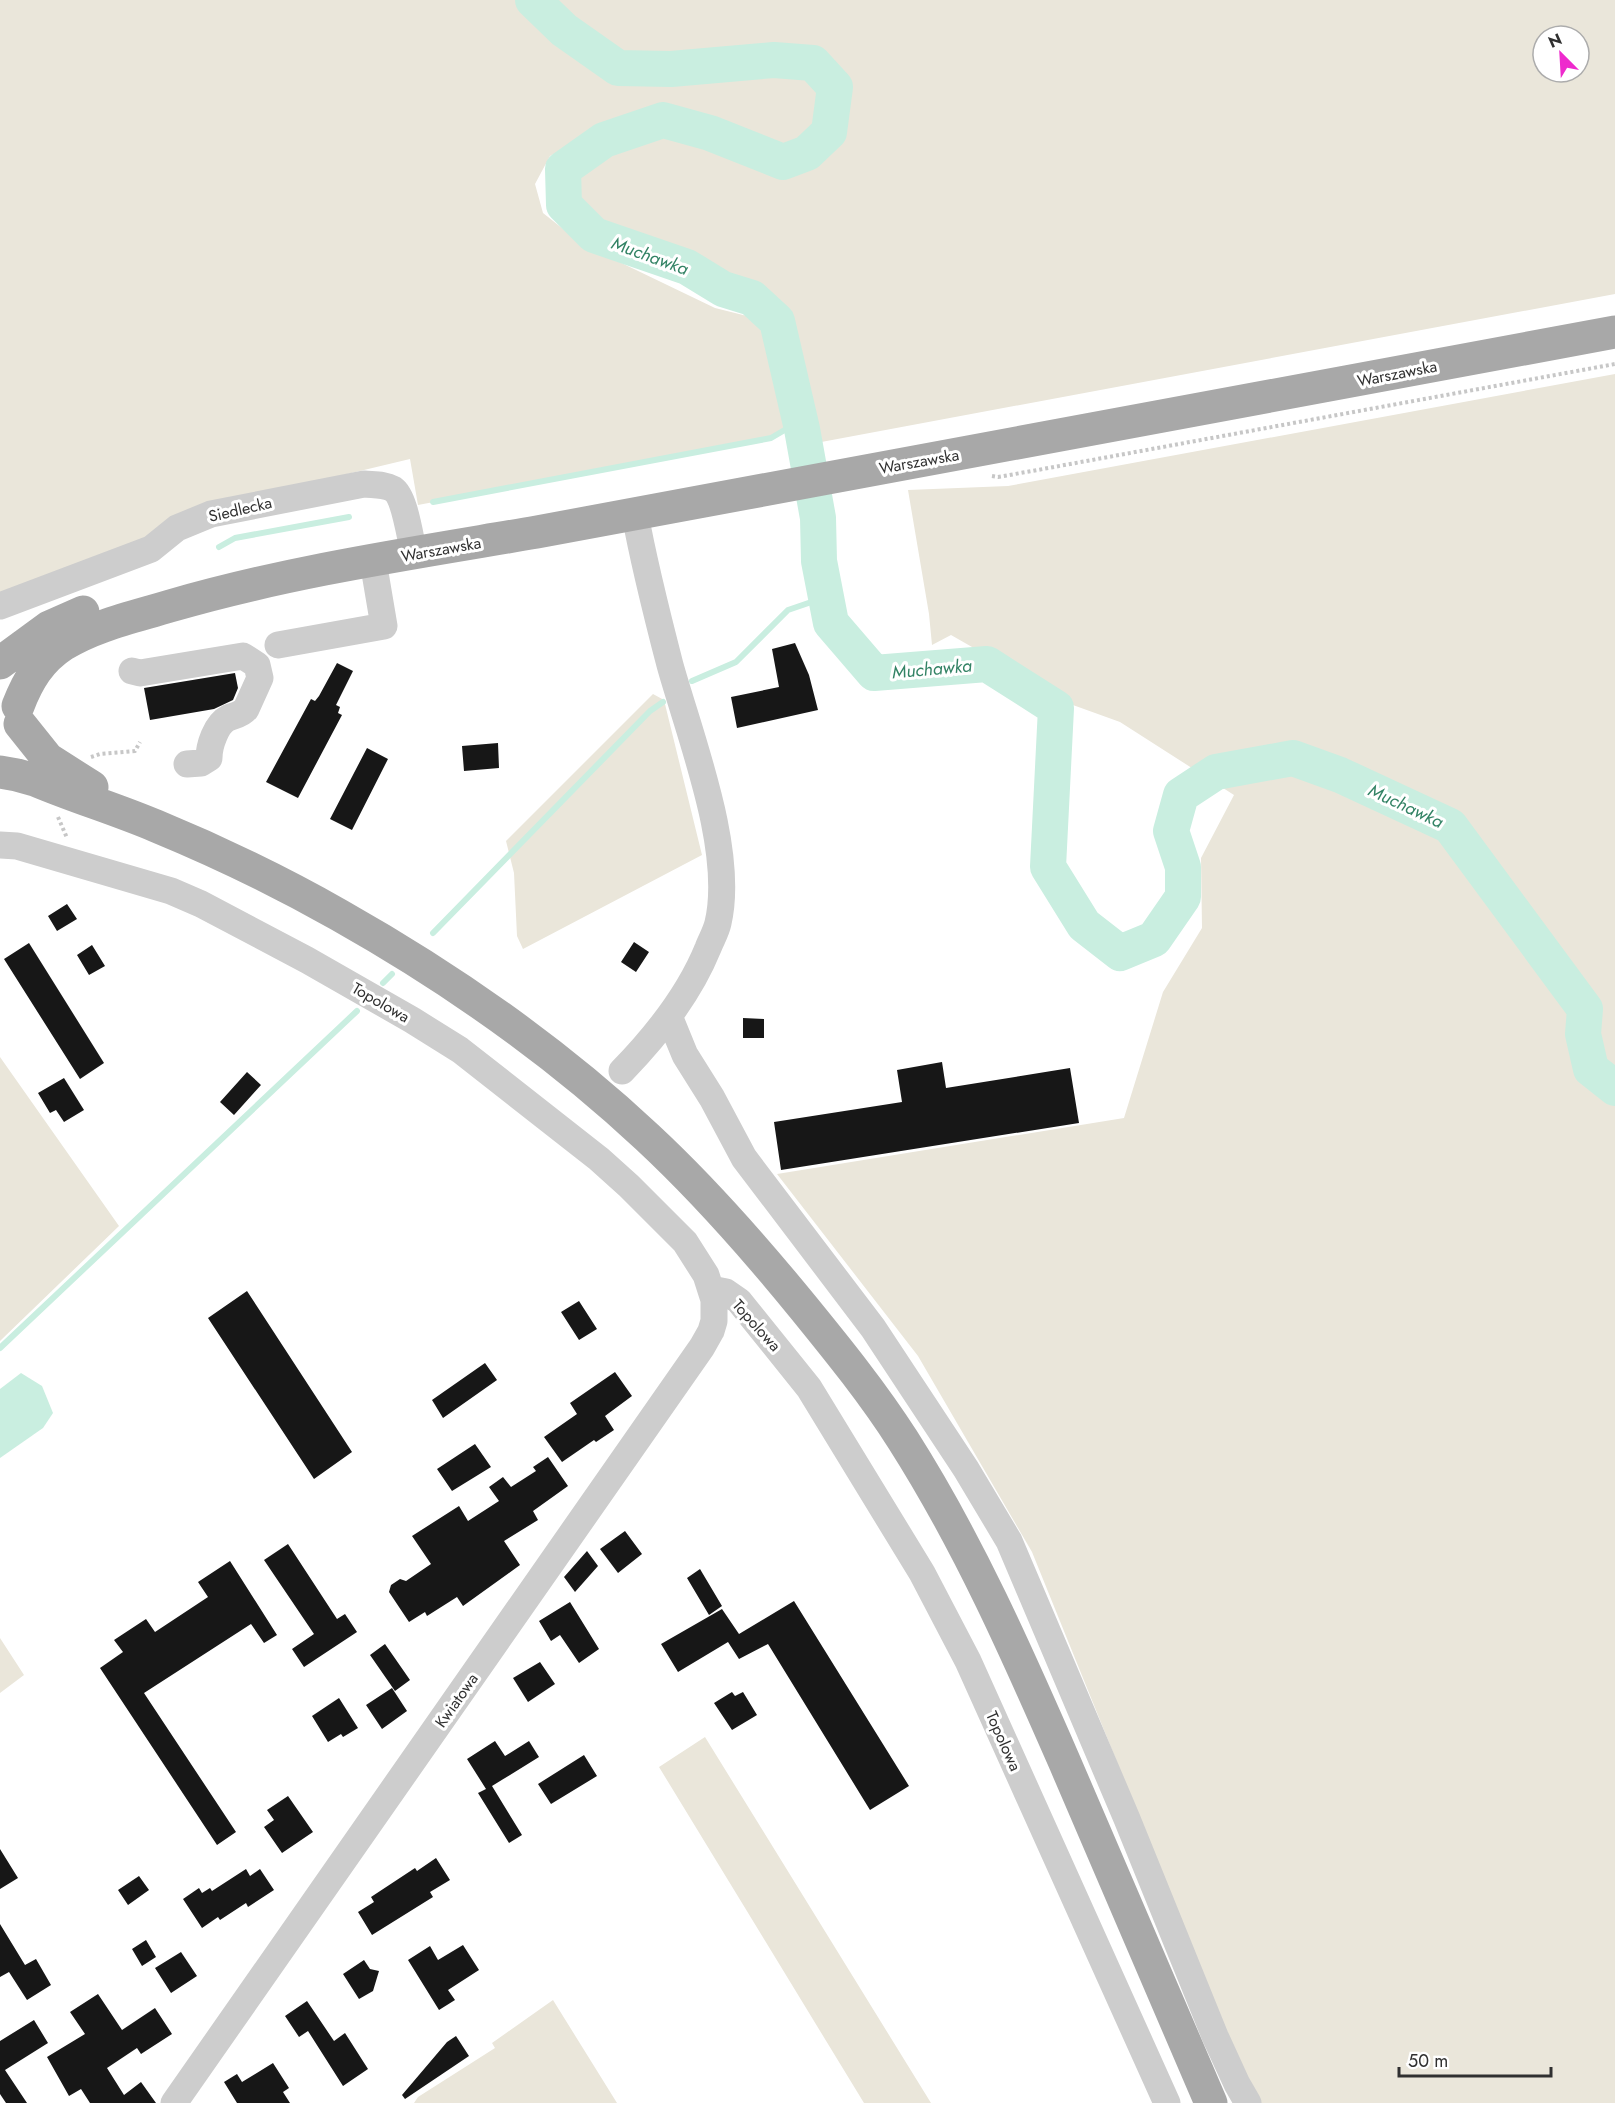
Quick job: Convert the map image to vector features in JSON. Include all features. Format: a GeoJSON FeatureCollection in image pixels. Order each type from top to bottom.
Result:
{"type":"FeatureCollection","features":[{"type":"Feature","properties":{"kind":"main road","name":"Warszawska"},"geometry":{"type":"LineString","coordinates":[[0,765],[15,746],[13,703],[37,668],[63,645],[92,630],[224,591],[414,553],[1615,332]]}},
{"type":"Feature","properties":{"kind":"main road","name":"Warszawska"},"geometry":{"type":"LineString","coordinates":[[0,663],[50,627],[86,610],[136,597],[224,591]]}},
{"type":"Feature","properties":{"kind":"main road"},"geometry":{"type":"LineString","coordinates":[[13,703],[48,759],[155,825]]}},
{"type":"Feature","properties":{"kind":"main road"},"geometry":{"type":"LineString","coordinates":[[0,772],[35,780],[155,825],[267,877],[338,914],[499,1017],[593,1089],[693,1182],[789,1289],[871,1392],[939,1500],[972,1561],[1032,1685],[1211,2103]]}},
{"type":"Feature","properties":{"kind":"street","name":"Siedlecka"},"geometry":{"type":"LineString","coordinates":[[0,606],[151,549],[177,528],[211,514],[364,484],[383,485],[395,490],[404,507],[414,553]]}},
{"type":"Feature","properties":{"kind":"street"},"geometry":{"type":"LineString","coordinates":[[622,1071],[669,1017],[699,970],[717,925],[722,898],[715,826],[670,663],[635,514]]}},
{"type":"Feature","properties":{"kind":"street"},"geometry":{"type":"LineString","coordinates":[[278,645],[384,626],[373,561]]}},
{"type":"Feature","properties":{"kind":"street"},"geometry":{"type":"LineString","coordinates":[[132,671],[140,673],[243,656],[257,665],[260,678],[243,713],[225,719],[211,745],[198,761]]}},
{"type":"Feature","properties":{"kind":"street","name":"Topolowa"},"geometry":{"type":"LineString","coordinates":[[0,844],[17,846],[171,891],[209,908],[307,960],[412,1020],[460,1050],[590,1151],[629,1186],[693,1252],[711,1289],[726,1292],[740,1301],[809,1388],[922,1573],[968,1661],[1167,2103]]}},
{"type":"Feature","properties":{"kind":"street"},"geometry":{"type":"LineString","coordinates":[[669,1017],[685,1055],[712,1098],[744,1158],[873,1328],[966,1469],[1009,1541],[1123,1808],[1215,2036],[1248,2103]]}},
{"type":"Feature","properties":{"kind":"street","name":"Kwiatowa"},"geometry":{"type":"LineString","coordinates":[[174,2103],[702,1347],[714,1321],[714,1300],[711,1289]]}},
{"type":"Feature","properties":{"kind":"path"},"geometry":{"type":"LineString","coordinates":[[966,452],[981,472],[998,477],[1615,364]]}},
{"type":"Feature","properties":{"kind":"path"},"geometry":{"type":"LineString","coordinates":[[90,758],[100,754],[135,751],[140,741]]}},
{"type":"Feature","properties":{"kind":"path"},"geometry":{"type":"LineString","coordinates":[[56,814],[68,838],[72,862]]}},
{"type":"Feature","properties":{"kind":"shaded area"},"geometry":{"type":"Polygon","coordinates":[[[0,0],[523,0],[599,72],[628,78],[669,78],[717,70],[777,65],[814,75],[824,89],[824,112],[820,133],[800,149],[778,154],[738,134],[681,112],[631,119],[597,132],[550,156],[535,184],[543,213],[582,244],[715,308],[747,316],[769,334],[794,425],[771,438],[418,505],[410,459],[184,513],[141,541],[0,593],[0,0]]]}},
{"type":"Feature","properties":{"kind":"shaded area"},"geometry":{"type":"Polygon","coordinates":[[[547,0],[1615,0],[1615,294],[816,443],[783,314],[763,295],[715,270],[593,223],[571,177],[596,153],[651,132],[723,148],[777,169],[813,163],[841,132],[841,84],[811,58],[792,53],[651,63],[621,61],[547,0]]]}},
{"type":"Feature","properties":{"kind":"shaded area"},"geometry":{"type":"Polygon","coordinates":[[[1615,374],[1615,2103],[1259,2103],[1248,2086],[1032,1552],[918,1356],[777,1174],[1124,1118],[1163,992],[1202,928],[1201,858],[1234,795],[1120,722],[1023,687],[986,655],[951,635],[932,645],[908,490],[1008,486],[1615,374]]]}},
{"type":"Feature","properties":{"kind":"shaded area"},"geometry":{"type":"Polygon","coordinates":[[[653,694],[664,700],[702,855],[523,949],[517,936],[514,873],[506,841],[653,694]]]}},
{"type":"Feature","properties":{"kind":"shaded area"},"geometry":{"type":"Polygon","coordinates":[[[0,1057],[119,1226],[0,1341],[0,1057]]]}},
{"type":"Feature","properties":{"kind":"shaded area"},"geometry":{"type":"Polygon","coordinates":[[[21,1373],[42,1386],[53,1413],[43,1428],[0,1458],[0,1389],[21,1373]]]}},
{"type":"Feature","properties":{"kind":"shaded area"},"geometry":{"type":"Polygon","coordinates":[[[0,1638],[24,1675],[0,1693],[0,1638]]]}},
{"type":"Feature","properties":{"kind":"shaded area"},"geometry":{"type":"Polygon","coordinates":[[[705,1737],[931,2103],[864,2103],[659,1767],[705,1737]]]}},
{"type":"Feature","properties":{"kind":"shaded area"},"geometry":{"type":"Polygon","coordinates":[[[553,2000],[617,2103],[414,2103],[418,2097],[495,2048],[492,2043],[553,2000]]]}},
{"type":"Feature","properties":{"kind":"building"},"geometry":{"type":"Polygon","coordinates":[[[795,643],[809,675],[818,710],[737,728],[731,697],[779,687],[772,649],[795,643]]]}},
{"type":"Feature","properties":{"kind":"building"},"geometry":{"type":"Polygon","coordinates":[[[337,663],[353,671],[336,705],[340,707],[338,713],[342,715],[298,798],[266,782],[311,699],[315,701],[319,696],[337,663]]]}},
{"type":"Feature","properties":{"kind":"building"},"geometry":{"type":"Polygon","coordinates":[[[235,673],[238,688],[233,700],[214,709],[150,720],[144,688],[235,673]]]}},
{"type":"Feature","properties":{"kind":"building"},"geometry":{"type":"Polygon","coordinates":[[[498,743],[499,768],[464,771],[462,746],[498,743]]]}},
{"type":"Feature","properties":{"kind":"building"},"geometry":{"type":"Polygon","coordinates":[[[367,748],[388,759],[352,830],[330,819],[367,748]]]}},
{"type":"Feature","properties":{"kind":"building"},"geometry":{"type":"Polygon","coordinates":[[[67,904],[77,919],[57,931],[48,916],[67,904]]]}},
{"type":"Feature","properties":{"kind":"building"},"geometry":{"type":"Polygon","coordinates":[[[634,942],[649,952],[636,972],[621,962],[634,942]]]}},
{"type":"Feature","properties":{"kind":"building"},"geometry":{"type":"Polygon","coordinates":[[[29,943],[104,1063],[80,1079],[4,959],[29,943]]]}},
{"type":"Feature","properties":{"kind":"building"},"geometry":{"type":"Polygon","coordinates":[[[92,945],[105,966],[89,975],[77,955],[92,945]]]}},
{"type":"Feature","properties":{"kind":"building"},"geometry":{"type":"Polygon","coordinates":[[[743,1018],[764,1019],[764,1038],[743,1038],[743,1018]]]}},
{"type":"Feature","properties":{"kind":"building"},"geometry":{"type":"Polygon","coordinates":[[[942,1062],[946,1088],[1070,1068],[1079,1123],[781,1170],[774,1122],[902,1102],[897,1070],[942,1062]]]}},
{"type":"Feature","properties":{"kind":"building"},"geometry":{"type":"Polygon","coordinates":[[[247,1072],[261,1085],[234,1115],[220,1102],[247,1072]]]}},
{"type":"Feature","properties":{"kind":"building"},"geometry":{"type":"Polygon","coordinates":[[[64,1078],[84,1110],[64,1122],[56,1110],[50,1113],[38,1093],[64,1078]]]}},
{"type":"Feature","properties":{"kind":"building"},"geometry":{"type":"Polygon","coordinates":[[[247,1291],[352,1452],[314,1479],[208,1318],[247,1291]]]}},
{"type":"Feature","properties":{"kind":"building"},"geometry":{"type":"Polygon","coordinates":[[[579,1301],[597,1329],[579,1340],[561,1312],[579,1301]]]}},
{"type":"Feature","properties":{"kind":"building"},"geometry":{"type":"Polygon","coordinates":[[[485,1363],[497,1380],[443,1418],[432,1400],[485,1363]]]}},
{"type":"Feature","properties":{"kind":"building"},"geometry":{"type":"Polygon","coordinates":[[[615,1372],[632,1396],[605,1416],[614,1430],[596,1442],[594,1440],[562,1462],[544,1437],[577,1414],[570,1403],[615,1372]]]}},
{"type":"Feature","properties":{"kind":"building"},"geometry":{"type":"Polygon","coordinates":[[[475,1444],[491,1467],[452,1491],[437,1469],[475,1444]]]}},
{"type":"Feature","properties":{"kind":"building"},"geometry":{"type":"Polygon","coordinates":[[[548,1457],[568,1486],[533,1511],[538,1520],[504,1541],[520,1565],[463,1606],[457,1597],[427,1616],[425,1612],[409,1622],[389,1592],[391,1585],[400,1579],[406,1581],[431,1564],[412,1536],[459,1506],[468,1521],[499,1501],[489,1487],[503,1477],[511,1487],[536,1471],[533,1467],[548,1457]]]}},
{"type":"Feature","properties":{"kind":"building"},"geometry":{"type":"Polygon","coordinates":[[[625,1531],[642,1554],[618,1573],[600,1549],[625,1531]]]}},
{"type":"Feature","properties":{"kind":"building"},"geometry":{"type":"Polygon","coordinates":[[[288,1544],[337,1619],[345,1614],[357,1632],[304,1667],[292,1649],[314,1634],[264,1560],[288,1544]]]}},
{"type":"Feature","properties":{"kind":"building"},"geometry":{"type":"Polygon","coordinates":[[[587,1551],[598,1566],[575,1592],[564,1577],[587,1551]]]}},
{"type":"Feature","properties":{"kind":"building"},"geometry":{"type":"Polygon","coordinates":[[[230,1561],[277,1635],[264,1643],[251,1624],[144,1693],[236,1832],[217,1845],[100,1668],[123,1652],[114,1640],[146,1619],[155,1632],[208,1597],[198,1582],[230,1561]]]}},
{"type":"Feature","properties":{"kind":"building"},"geometry":{"type":"Polygon","coordinates":[[[700,1569],[722,1606],[709,1615],[687,1578],[700,1569]]]}},
{"type":"Feature","properties":{"kind":"building"},"geometry":{"type":"Polygon","coordinates":[[[794,1601],[909,1786],[870,1810],[768,1644],[739,1659],[728,1642],[678,1672],[661,1644],[722,1609],[739,1634],[794,1601]]]}},
{"type":"Feature","properties":{"kind":"building"},"geometry":{"type":"Polygon","coordinates":[[[570,1602],[599,1649],[579,1663],[560,1635],[551,1641],[539,1621],[570,1602]]]}},
{"type":"Feature","properties":{"kind":"building"},"geometry":{"type":"Polygon","coordinates":[[[385,1644],[410,1680],[395,1691],[370,1655],[385,1644]]]}},
{"type":"Feature","properties":{"kind":"building"},"geometry":{"type":"Polygon","coordinates":[[[540,1662],[555,1684],[528,1702],[513,1678],[540,1662]]]}},
{"type":"Feature","properties":{"kind":"building"},"geometry":{"type":"Polygon","coordinates":[[[392,1688],[407,1711],[382,1729],[366,1705],[392,1688]]]}},
{"type":"Feature","properties":{"kind":"building"},"geometry":{"type":"Polygon","coordinates":[[[732,1692],[735,1696],[743,1692],[757,1715],[732,1730],[714,1703],[732,1692]]]}},
{"type":"Feature","properties":{"kind":"building"},"geometry":{"type":"Polygon","coordinates":[[[339,1698],[358,1728],[343,1737],[341,1734],[328,1742],[312,1716],[339,1698]]]}},
{"type":"Feature","properties":{"kind":"building"},"geometry":{"type":"Polygon","coordinates":[[[495,1741],[505,1756],[529,1741],[539,1757],[492,1786],[522,1835],[509,1843],[478,1793],[486,1789],[467,1759],[495,1741]]]}},
{"type":"Feature","properties":{"kind":"building"},"geometry":{"type":"Polygon","coordinates":[[[584,1755],[597,1776],[551,1804],[538,1784],[584,1755]]]}},
{"type":"Feature","properties":{"kind":"building"},"geometry":{"type":"Polygon","coordinates":[[[288,1796],[313,1832],[282,1853],[264,1827],[274,1820],[267,1810],[288,1796]]]}},
{"type":"Feature","properties":{"kind":"building"},"geometry":{"type":"Polygon","coordinates":[[[0,1849],[18,1878],[0,1889],[0,1849]]]}},
{"type":"Feature","properties":{"kind":"building"},"geometry":{"type":"Polygon","coordinates":[[[436,1858],[450,1880],[430,1892],[433,1897],[372,1935],[358,1912],[374,1902],[371,1897],[415,1868],[417,1871],[436,1858]]]}},
{"type":"Feature","properties":{"kind":"building"},"geometry":{"type":"Polygon","coordinates":[[[246,1869],[250,1876],[260,1869],[274,1890],[248,1907],[246,1903],[220,1920],[218,1917],[202,1928],[183,1899],[199,1888],[202,1893],[210,1888],[212,1891],[246,1869]]]}},
{"type":"Feature","properties":{"kind":"building"},"geometry":{"type":"Polygon","coordinates":[[[139,1876],[149,1890],[128,1905],[118,1890],[139,1876]]]}},
{"type":"Feature","properties":{"kind":"building"},"geometry":{"type":"Polygon","coordinates":[[[0,1924],[25,1965],[36,1959],[51,1985],[27,2000],[9,1972],[0,1977],[0,1924]]]}},
{"type":"Feature","properties":{"kind":"building"},"geometry":{"type":"Polygon","coordinates":[[[146,1940],[156,1957],[142,1966],[132,1949],[146,1940]]]}},
{"type":"Feature","properties":{"kind":"building"},"geometry":{"type":"Polygon","coordinates":[[[463,1945],[479,1970],[448,1990],[455,2000],[439,2010],[408,1960],[430,1946],[438,1960],[463,1945]]]}},
{"type":"Feature","properties":{"kind":"building"},"geometry":{"type":"Polygon","coordinates":[[[181,1952],[197,1976],[171,1993],[155,1968],[181,1952]]]}},
{"type":"Feature","properties":{"kind":"building"},"geometry":{"type":"Polygon","coordinates":[[[364,1960],[370,1969],[379,1971],[373,1991],[359,1999],[343,1974],[364,1960]]]}},
{"type":"Feature","properties":{"kind":"building"},"geometry":{"type":"Polygon","coordinates":[[[98,1994],[122,2030],[155,2008],[172,2034],[141,2054],[137,2048],[107,2068],[124,2095],[141,2082],[156,2103],[90,2103],[81,2089],[69,2096],[47,2057],[85,2034],[70,2012],[98,1994]]]}},
{"type":"Feature","properties":{"kind":"building"},"geometry":{"type":"Polygon","coordinates":[[[307,2001],[334,2041],[345,2033],[368,2069],[343,2086],[308,2031],[299,2037],[285,2016],[307,2001]]]}},
{"type":"Feature","properties":{"kind":"building"},"geometry":{"type":"Polygon","coordinates":[[[34,2020],[48,2043],[5,2070],[27,2103],[6,2103],[0,2094],[0,2041],[34,2020]]]}},
{"type":"Feature","properties":{"kind":"building"},"geometry":{"type":"Polygon","coordinates":[[[456,2036],[469,2056],[405,2099],[402,2095],[447,2042],[456,2036]]]}},
{"type":"Feature","properties":{"kind":"building"},"geometry":{"type":"Polygon","coordinates":[[[273,2063],[289,2088],[283,2092],[290,2103],[237,2103],[224,2082],[237,2074],[242,2082],[273,2063]]]}},
{"type":"Feature","properties":{"kind":"waterway","name":"Muchawka"},"geometry":{"type":"LineString","coordinates":[[533,0],[564,30],[618,68],[671,69],[774,60],[813,63],[835,87],[829,132],[807,153],[783,162],[710,133],[663,120],[604,140],[563,169],[564,205],[594,235],[687,267],[723,289],[752,298],[777,321],[802,429],[818,518],[819,561],[831,623],[874,673],[987,664],[1056,708],[1048,867],[1084,925],[1120,953],[1154,939],[1183,897],[1183,867],[1171,831],[1181,795],[1216,772],[1293,758],[1340,775],[1450,826],[1585,1009],[1583,1034],[1591,1069],[1615,1088]]}},
{"type":"Feature","properties":{"kind":"waterway"},"geometry":{"type":"LineString","coordinates":[[433,502],[771,438],[800,421]]}},
{"type":"Feature","properties":{"kind":"waterway"},"geometry":{"type":"LineString","coordinates":[[219,547],[235,538],[349,517]]}},
{"type":"Feature","properties":{"kind":"waterway"},"geometry":{"type":"LineString","coordinates":[[692,681],[736,662],[788,610],[826,597]]}},
{"type":"Feature","properties":{"kind":"waterway"},"geometry":{"type":"LineString","coordinates":[[433,933],[650,711],[663,702]]}},
{"type":"Feature","properties":{"kind":"waterway"},"geometry":{"type":"LineString","coordinates":[[383,983],[392,974]]}},
{"type":"Feature","properties":{"kind":"waterway"},"geometry":{"type":"LineString","coordinates":[[0,1348],[357,1011]]}}]}
